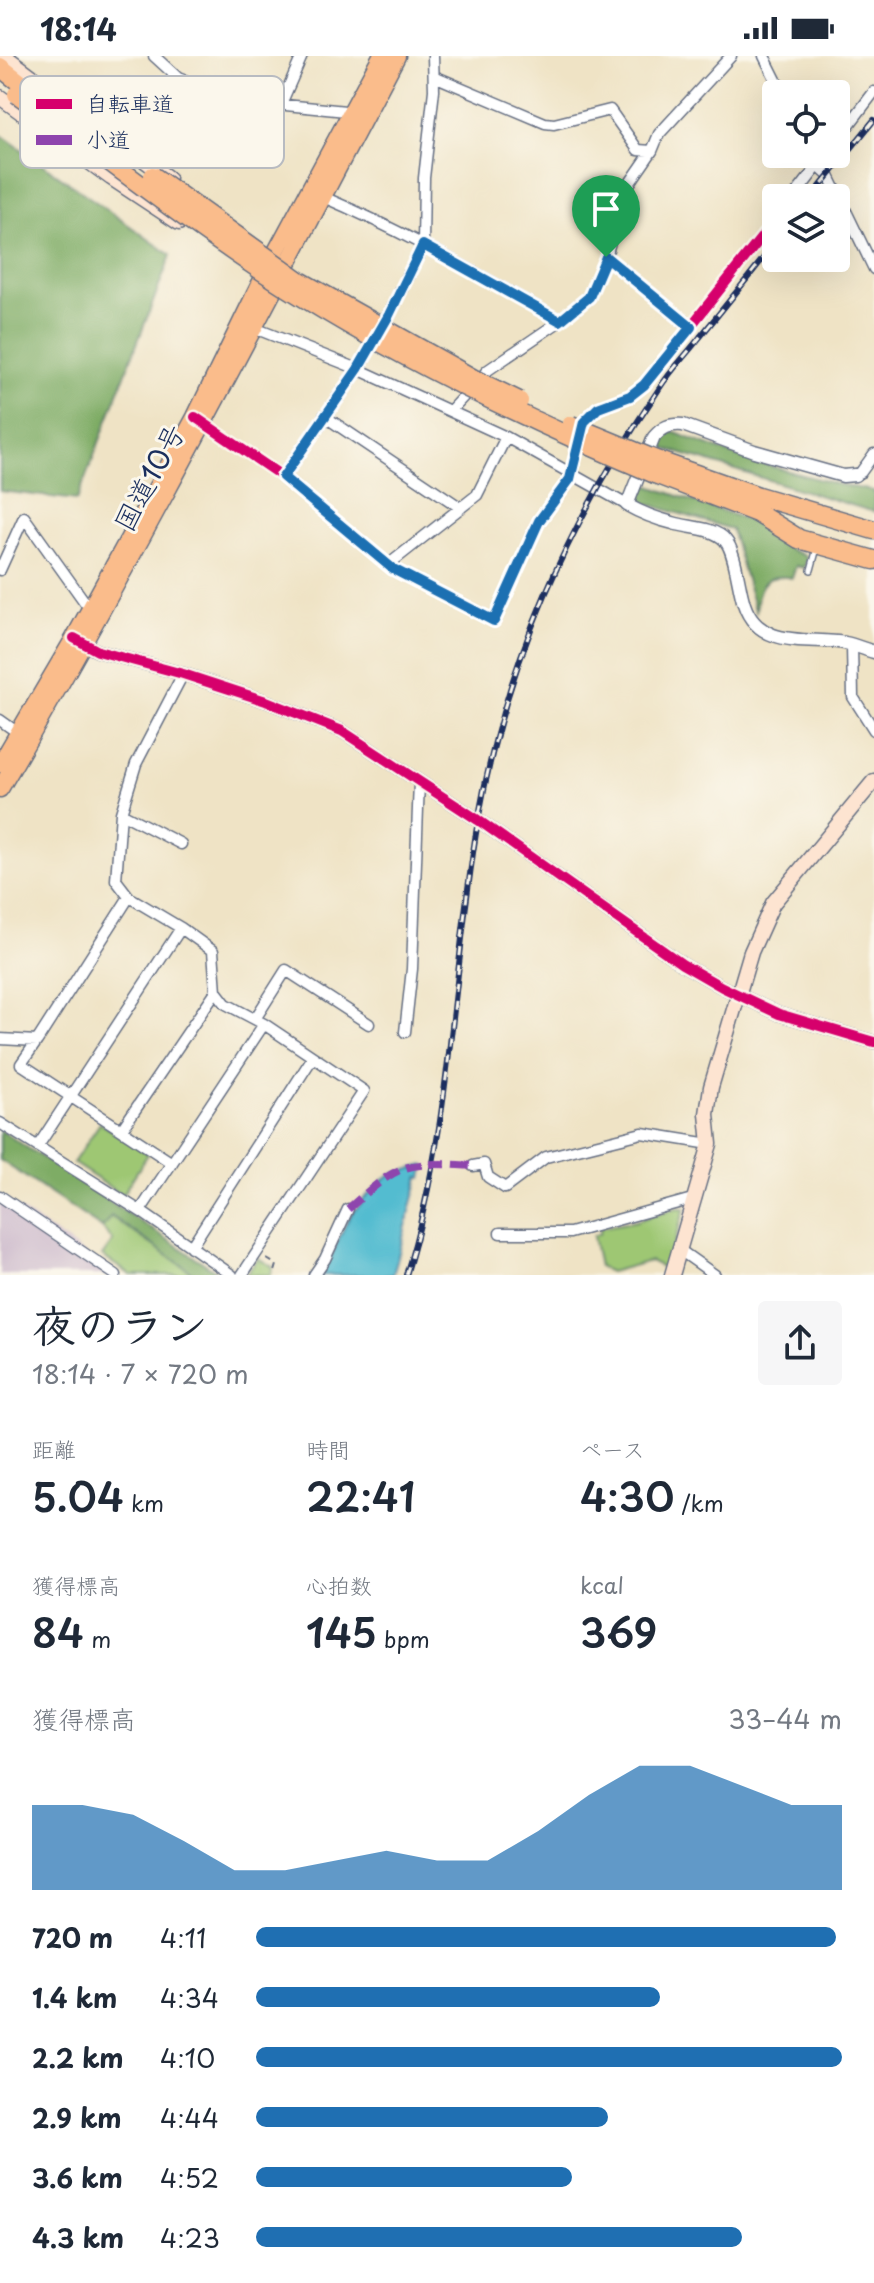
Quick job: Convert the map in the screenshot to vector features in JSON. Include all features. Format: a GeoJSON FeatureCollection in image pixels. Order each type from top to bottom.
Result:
{"type":"FeatureCollection","features":[{"type":"Feature","properties":{"kind":"highway","name":"国道10号"},"geometry":{"type":"LineString","coordinates":[[0,789],[23,737],[200,420],[358,114],[381,56]]}},
{"type":"Feature","properties":{"kind":"highway","name":"国道10号"},"geometry":{"type":"LineString","coordinates":[[358,114],[397,56]]}},
{"type":"Feature","properties":{"kind":"highway"},"geometry":{"type":"LineString","coordinates":[[0,67],[13,92]]}},
{"type":"Feature","properties":{"kind":"highway"},"geometry":{"type":"LineString","coordinates":[[0,81],[13,92]]}},
{"type":"Feature","properties":{"kind":"highway"},"geometry":{"type":"LineString","coordinates":[[128,168],[300,281],[474,379],[757,513],[799,539],[874,560]]}},
{"type":"Feature","properties":{"kind":"highway","name":"国道10号"},"geometry":{"type":"LineString","coordinates":[[78,641],[89,608],[254,331],[270,282]]}},
{"type":"Feature","properties":{"kind":"highway"},"geometry":{"type":"LineString","coordinates":[[656,467],[874,530]]}},
{"type":"Feature","properties":{"kind":"highway","name":"国道10号"},"geometry":{"type":"LineString","coordinates":[[0,764],[23,737]]}},
{"type":"Feature","properties":{"kind":"main road"},"geometry":{"type":"LineString","coordinates":[[5,56],[32,76]]}},
{"type":"Feature","properties":{"kind":"main road"},"geometry":{"type":"LineString","coordinates":[[100,168],[270,282]]}},
{"type":"Feature","properties":{"kind":"main road"},"geometry":{"type":"LineString","coordinates":[[156,168],[280,262]]}},
{"type":"Feature","properties":{"kind":"main road"},"geometry":{"type":"LineString","coordinates":[[672,1275],[710,1144],[707,1114],[711,1087],[751,952],[773,903],[874,781]]}},
{"type":"Feature","properties":{"kind":"street"},"geometry":{"type":"LineString","coordinates":[[154,56],[179,76]]}},
{"type":"Feature","properties":{"kind":"street"},"geometry":{"type":"LineString","coordinates":[[284,97],[302,56]]}},
{"type":"Feature","properties":{"kind":"street"},"geometry":{"type":"LineString","coordinates":[[283,477],[358,369],[423,245],[424,178],[434,76],[433,56]]}},
{"type":"Feature","properties":{"kind":"street"},"geometry":{"type":"LineString","coordinates":[[764,56],[776,80]]}},
{"type":"Feature","properties":{"kind":"street"},"geometry":{"type":"LineString","coordinates":[[450,411],[488,370],[560,321],[589,297],[606,257],[623,193],[652,151],[659,134],[725,57]]}},
{"type":"Feature","properties":{"kind":"street"},"geometry":{"type":"LineString","coordinates":[[434,76],[545,123],[554,124],[610,110],[638,150],[652,151]]}},
{"type":"Feature","properties":{"kind":"street"},"geometry":{"type":"LineString","coordinates":[[850,124],[874,92]]}},
{"type":"Feature","properties":{"kind":"street"},"geometry":{"type":"LineString","coordinates":[[284,104],[358,114]]}},
{"type":"Feature","properties":{"kind":"street"},"geometry":{"type":"LineString","coordinates":[[804,184],[816,168]]}},
{"type":"Feature","properties":{"kind":"street"},"geometry":{"type":"LineString","coordinates":[[820,168],[829,176],[874,269]]}},
{"type":"Feature","properties":{"kind":"street"},"geometry":{"type":"LineString","coordinates":[[316,194],[359,211],[560,321]]}},
{"type":"Feature","properties":{"kind":"street"},"geometry":{"type":"LineString","coordinates":[[200,420],[283,477],[388,565],[494,621],[539,521],[572,472],[584,422],[598,408],[630,396],[644,385],[762,237]]}},
{"type":"Feature","properties":{"kind":"street"},"geometry":{"type":"LineString","coordinates":[[606,257],[691,327]]}},
{"type":"Feature","properties":{"kind":"street"},"geometry":{"type":"LineString","coordinates":[[280,262],[382,326]]}},
{"type":"Feature","properties":{"kind":"street"},"geometry":{"type":"LineString","coordinates":[[270,282],[371,344]]}},
{"type":"Feature","properties":{"kind":"street"},"geometry":{"type":"LineString","coordinates":[[254,331],[262,331],[358,369],[506,437],[638,511],[718,535],[727,541],[749,617],[761,629],[799,642],[852,645],[874,652]]}},
{"type":"Feature","properties":{"kind":"street"},"geometry":{"type":"LineString","coordinates":[[324,416],[461,508]]}},
{"type":"Feature","properties":{"kind":"street"},"geometry":{"type":"LineString","coordinates":[[627,505],[654,437],[671,424],[683,425],[754,451],[843,476],[861,472],[874,454]]}},
{"type":"Feature","properties":{"kind":"street"},"geometry":{"type":"LineString","coordinates":[[388,565],[477,495],[506,437]]}},
{"type":"Feature","properties":{"kind":"street"},"geometry":{"type":"LineString","coordinates":[[0,570],[24,517],[89,608]]}},
{"type":"Feature","properties":{"kind":"street"},"geometry":{"type":"LineString","coordinates":[[78,641],[98,651],[278,705],[342,731],[682,964],[739,997],[779,1014],[874,1042]]}},
{"type":"Feature","properties":{"kind":"street"},"geometry":{"type":"LineString","coordinates":[[852,645],[853,697],[874,730]]}},
{"type":"Feature","properties":{"kind":"street"},"geometry":{"type":"LineString","coordinates":[[183,674],[136,764],[121,813],[116,880],[129,897],[213,951],[216,991],[226,1004],[364,1091],[242,1275]]}},
{"type":"Feature","properties":{"kind":"street"},"geometry":{"type":"LineString","coordinates":[[0,720],[23,737]]}},
{"type":"Feature","properties":{"kind":"street"},"geometry":{"type":"LineString","coordinates":[[405,1032],[412,969],[419,781]]}},
{"type":"Feature","properties":{"kind":"street"},"geometry":{"type":"LineString","coordinates":[[121,813],[181,844]]}},
{"type":"Feature","properties":{"kind":"street"},"geometry":{"type":"LineString","coordinates":[[129,897],[21,1064],[172,1163]]}},
{"type":"Feature","properties":{"kind":"street"},"geometry":{"type":"LineString","coordinates":[[38,1146],[181,928]]}},
{"type":"Feature","properties":{"kind":"street"},"geometry":{"type":"LineString","coordinates":[[140,1211],[259,1022],[286,970],[369,1024]]}},
{"type":"Feature","properties":{"kind":"street"},"geometry":{"type":"LineString","coordinates":[[122,1129],[216,991]]}},
{"type":"Feature","properties":{"kind":"street"},"geometry":{"type":"LineString","coordinates":[[0,1039],[37,1041]]}},
{"type":"Feature","properties":{"kind":"street"},"geometry":{"type":"LineString","coordinates":[[191,1247],[313,1057]]}},
{"type":"Feature","properties":{"kind":"street"},"geometry":{"type":"LineString","coordinates":[[0,1123],[140,1211],[232,1275]]}},
{"type":"Feature","properties":{"kind":"street"},"geometry":{"type":"LineString","coordinates":[[473,1166],[484,1164],[488,1177],[505,1188],[546,1157],[642,1133],[710,1144]]}},
{"type":"Feature","properties":{"kind":"street"},"geometry":{"type":"LineString","coordinates":[[0,1196],[116,1275]]}},
{"type":"Feature","properties":{"kind":"street"},"geometry":{"type":"LineString","coordinates":[[500,1233],[570,1233],[696,1198]]}},
{"type":"Feature","properties":{"kind":"street"},"geometry":{"type":"LineString","coordinates":[[314,1275],[325,1259],[348,1209]]}},
{"type":"Feature","properties":{"kind":"street"},"geometry":{"type":"LineString","coordinates":[[681,1251],[715,1275]]}},
{"type":"Feature","properties":{"kind":"lane"},"geometry":{"type":"LineString","coordinates":[[811,570],[818,545]]}},
{"type":"Feature","properties":{"kind":"path"},"geometry":{"type":"LineString","coordinates":[[256,1253],[277,1265],[274,1275]]}},
{"type":"Feature","properties":{"kind":"shaded area"},"geometry":{"type":"Polygon","coordinates":[[[0,1196],[116,1275],[0,1275],[0,1196]]]}},
{"type":"Feature","properties":{"kind":"green space"},"geometry":{"type":"Polygon","coordinates":[[[0,134],[20,148],[20,168],[48,168],[171,255],[77,500],[0,491],[0,134]]]}},
{"type":"Feature","properties":{"kind":"green space"},"geometry":{"type":"Polygon","coordinates":[[[673,432],[744,459],[874,491],[874,512],[656,446],[666,433],[673,432]]]}},
{"type":"Feature","properties":{"kind":"green space"},"geometry":{"type":"Polygon","coordinates":[[[644,484],[768,527],[789,549],[807,557],[804,568],[796,566],[792,578],[774,577],[768,580],[760,589],[756,613],[731,529],[644,503],[640,495],[644,484]]]}},
{"type":"Feature","properties":{"kind":"green space"},"geometry":{"type":"Polygon","coordinates":[[[100,1123],[148,1154],[122,1195],[73,1163],[100,1123]]]}},
{"type":"Feature","properties":{"kind":"green space"},"geometry":{"type":"Polygon","coordinates":[[[0,1130],[222,1275],[196,1275],[111,1216],[102,1228],[0,1160],[0,1130]]]}},
{"type":"Feature","properties":{"kind":"green space"},"geometry":{"type":"Polygon","coordinates":[[[685,1208],[666,1269],[650,1261],[610,1272],[599,1267],[593,1236],[600,1233],[600,1228],[685,1208]]]}},
{"type":"Feature","properties":{"kind":"green space"},"geometry":{"type":"Polygon","coordinates":[[[110,1216],[196,1275],[131,1275],[102,1256],[113,1241],[102,1228],[110,1216]]]}},
{"type":"Feature","properties":{"kind":"green space"},"geometry":{"type":"Polygon","coordinates":[[[258,1258],[273,1267],[270,1275],[246,1275],[258,1258]]]}},
{"type":"Feature","properties":{"kind":"water"},"geometry":{"type":"Polygon","coordinates":[[[425,1165],[422,1178],[419,1177],[393,1275],[321,1275],[344,1227],[361,1201],[389,1175],[425,1165]]]}},
{"type":"Feature","properties":{"kind":"railway"},"geometry":{"type":"LineString","coordinates":[[822,184],[874,120]]}},
{"type":"Feature","properties":{"kind":"railway"},"geometry":{"type":"LineString","coordinates":[[406,1275],[421,1219],[442,1107],[478,821],[505,705],[524,649],[569,543],[626,440],[669,375],[762,259]]}},
{"type":"Feature","properties":{"kind":"marked path"},"geometry":{"type":"LineString","coordinates":[[348,1209],[380,1182],[404,1168],[432,1164],[473,1166]]}},
{"type":"Feature","properties":{"kind":"cycle path"},"geometry":{"type":"LineString","coordinates":[[195,417],[283,477],[393,569],[494,621],[539,521],[570,479],[584,422],[598,408],[630,396],[644,385],[762,237]]}},
{"type":"Feature","properties":{"kind":"cycle path"},"geometry":{"type":"LineString","coordinates":[[74,638],[98,651],[266,701],[342,731],[478,820],[682,964],[779,1014],[874,1042]]}},
{"type":"Feature","properties":{"kind":"route"},"geometry":{"type":"LineString","coordinates":[[423,245],[560,321],[589,297],[606,257],[691,327],[644,385],[630,396],[598,408],[584,422],[570,479],[539,521],[494,621],[393,569],[283,477],[358,369],[423,245]]}}]}
